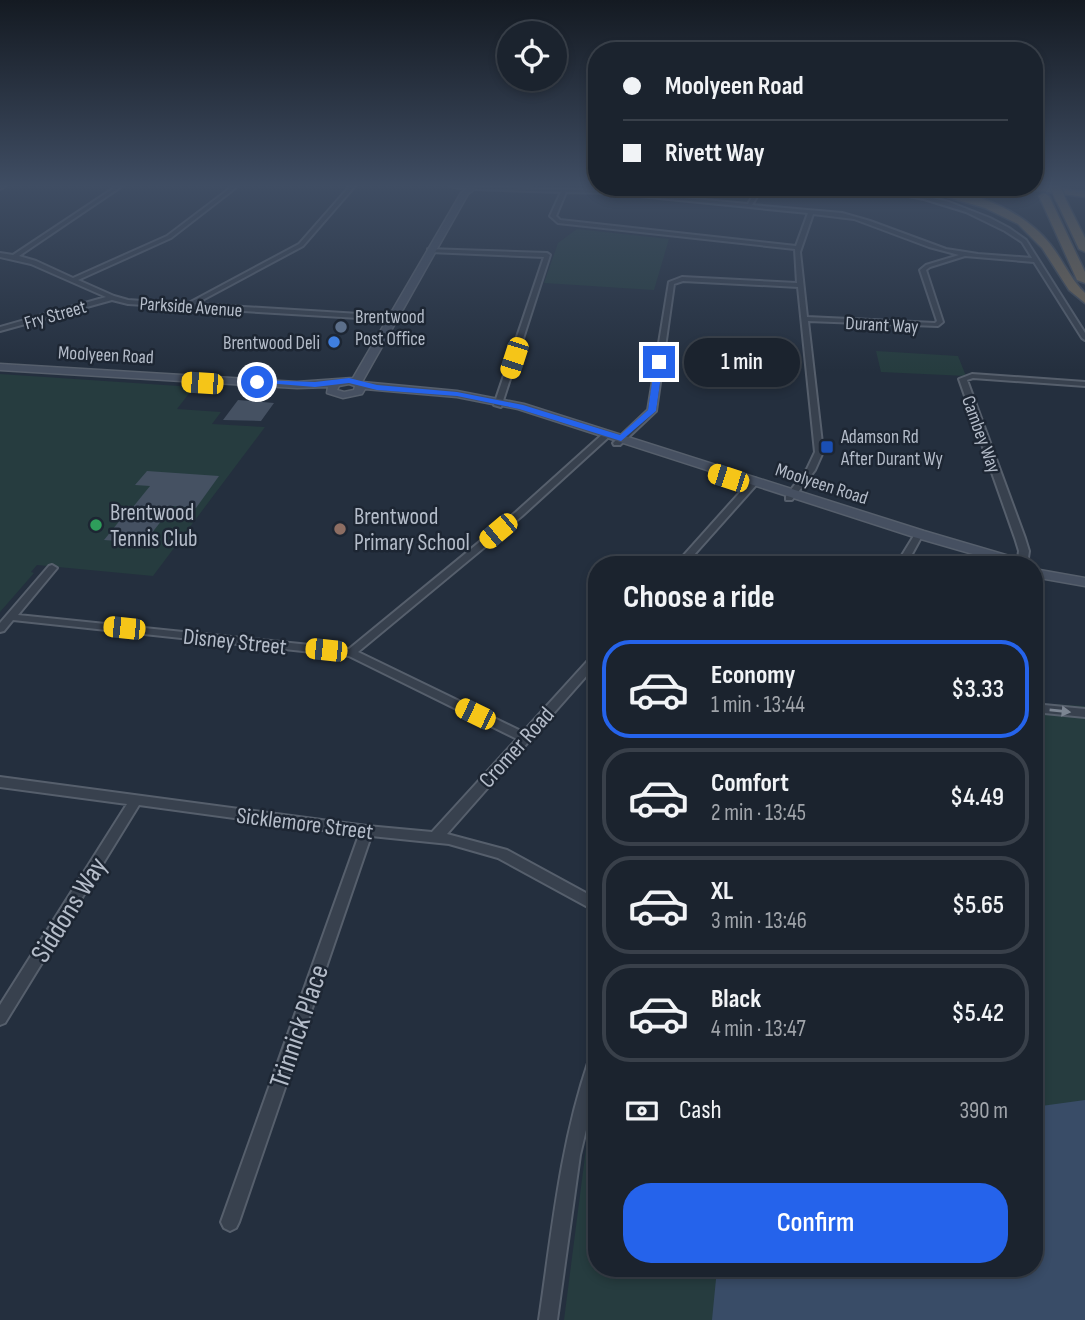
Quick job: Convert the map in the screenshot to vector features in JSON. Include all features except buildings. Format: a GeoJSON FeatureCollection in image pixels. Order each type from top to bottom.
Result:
{"type":"FeatureCollection","features":[{"type":"Feature","properties":{"kind":"highway"},"geometry":{"type":"LineString","coordinates":[[1048,248],[1085,299]]}},
{"type":"Feature","properties":{"kind":"highway"},"geometry":{"type":"LineString","coordinates":[[1067,248],[1085,283]]}},
{"type":"Feature","properties":{"kind":"highway"},"geometry":{"type":"LineString","coordinates":[[1068,251],[1085,251]]}},
{"type":"Feature","properties":{"kind":"main road"},"geometry":{"type":"LineString","coordinates":[[337,385],[401,301],[430,250]]}},
{"type":"Feature","properties":{"kind":"main road"},"geometry":{"type":"LineString","coordinates":[[359,386],[388,318]]}},
{"type":"Feature","properties":{"kind":"main road","name":"Moolyeen Road"},"geometry":{"type":"LineString","coordinates":[[0,369],[359,386],[499,403],[977,556]]}},
{"type":"Feature","properties":{"kind":"main road","name":"Moolyeen Road"},"geometry":{"type":"LineString","coordinates":[[918,536],[990,556]]}},
{"type":"Feature","properties":{"kind":"main road"},"geometry":{"type":"LineString","coordinates":[[1043,569],[1085,576]]}},
{"type":"Feature","properties":{"kind":"main road"},"geometry":{"type":"LineString","coordinates":[[1043,575],[1085,582]]}},
{"type":"Feature","properties":{"kind":"street"},"geometry":{"type":"LineString","coordinates":[[15,256],[28,248]]}},
{"type":"Feature","properties":{"kind":"street"},"geometry":{"type":"LineString","coordinates":[[74,280],[146,248]]}},
{"type":"Feature","properties":{"kind":"street"},"geometry":{"type":"LineString","coordinates":[[185,307],[294,248]]}},
{"type":"Feature","properties":{"kind":"street"},"geometry":{"type":"LineString","coordinates":[[792,496],[811,470],[819,452],[797,248]]}},
{"type":"Feature","properties":{"kind":"street"},"geometry":{"type":"LineString","coordinates":[[940,248],[967,255],[1036,260]]}},
{"type":"Feature","properties":{"kind":"street"},"geometry":{"type":"LineString","coordinates":[[1028,248],[1085,338]]}},
{"type":"Feature","properties":{"kind":"street"},"geometry":{"type":"LineString","coordinates":[[430,250],[547,255],[499,403]]}},
{"type":"Feature","properties":{"kind":"street","name":"Parkside Avenue"},"geometry":{"type":"LineString","coordinates":[[0,255],[15,256],[111,298],[185,307],[388,318]]}},
{"type":"Feature","properties":{"kind":"street","name":"Durant Way"},"geometry":{"type":"LineString","coordinates":[[805,319],[936,326],[940,323],[923,270],[928,266],[967,255]]}},
{"type":"Feature","properties":{"kind":"street"},"geometry":{"type":"LineString","coordinates":[[351,653],[613,438],[652,411],[671,283],[682,279],[801,285]]}},
{"type":"Feature","properties":{"kind":"street","name":"Fry Street"},"geometry":{"type":"LineString","coordinates":[[0,329],[111,298]]}},
{"type":"Feature","properties":{"kind":"street","name":"Cambey Way"},"geometry":{"type":"LineString","coordinates":[[1024,556],[1020,538],[963,379],[972,376],[1085,384]]}},
{"type":"Feature","properties":{"kind":"street"},"geometry":{"type":"LineString","coordinates":[[688,556],[753,483]]}},
{"type":"Feature","properties":{"kind":"street"},"geometry":{"type":"LineString","coordinates":[[906,556],[918,536]]}},
{"type":"Feature","properties":{"kind":"street"},"geometry":{"type":"LineString","coordinates":[[0,629],[52,568]]}},
{"type":"Feature","properties":{"kind":"street","name":"Disney Street"},"geometry":{"type":"LineString","coordinates":[[10,617],[351,653],[524,738]]}},
{"type":"Feature","properties":{"kind":"street","name":"Cromer Road"},"geometry":{"type":"LineString","coordinates":[[435,838],[588,667]]}},
{"type":"Feature","properties":{"kind":"street"},"geometry":{"type":"LineString","coordinates":[[1043,709],[1085,713]]}},
{"type":"Feature","properties":{"kind":"street","name":"Sicklemore Street"},"geometry":{"type":"LineString","coordinates":[[0,782],[435,838],[502,854],[588,901]]}},
{"type":"Feature","properties":{"kind":"street","name":"Siddons Way"},"geometry":{"type":"LineString","coordinates":[[0,1018],[135,801]]}},
{"type":"Feature","properties":{"kind":"street","name":"Trinnick Place"},"geometry":{"type":"LineString","coordinates":[[230,1222],[367,831]]}},
{"type":"Feature","properties":{"kind":"street"},"geometry":{"type":"LineString","coordinates":[[548,1320],[574,1144],[588,1083]]}},
{"type":"Feature","properties":{"kind":"green space"},"geometry":{"type":"Polygon","coordinates":[[[556,248],[666,248],[654,290],[544,283],[556,248]]]}},
{"type":"Feature","properties":{"kind":"green space"},"geometry":{"type":"Polygon","coordinates":[[[876,351],[958,356],[966,376],[881,372],[876,351]]]}},
{"type":"Feature","properties":{"kind":"green space","name":"Brentwood Tennis Club"},"geometry":{"type":"Polygon","coordinates":[[[0,374],[194,387],[177,409],[221,412],[212,424],[265,427],[153,576],[37,565],[31,572],[34,573],[0,612],[0,374]]]}},
{"type":"Feature","properties":{"kind":"green space"},"geometry":{"type":"Polygon","coordinates":[[[1043,704],[1085,706],[1085,1320],[564,1320],[588,1133],[588,1277],[1043,1277],[1043,704]]]}},
{"type":"Feature","properties":{"kind":"water"},"geometry":{"type":"Polygon","coordinates":[[[1085,1100],[1085,1320],[712,1320],[716,1277],[1043,1277],[1043,1106],[1085,1100]]]}},
{"type":"Feature","properties":{"kind":"place","name":"Brentwood Post Office"},"geometry":{"type":"Point","coordinates":[341,327]}},
{"type":"Feature","properties":{"kind":"place","name":"Brentwood Deli"},"geometry":{"type":"Point","coordinates":[334,342]}},
{"type":"Feature","properties":{"kind":"place","name":"Adamson Rd After Durant Wy"},"geometry":{"type":"Point","coordinates":[827,447]}},
{"type":"Feature","properties":{"kind":"place","name":"Brentwood Tennis Club"},"geometry":{"type":"Point","coordinates":[96,525]}},
{"type":"Feature","properties":{"kind":"place","name":"Brentwood Primary School"},"geometry":{"type":"Point","coordinates":[340,529]}},
{"type":"Feature","properties":{"kind":"route"},"geometry":{"type":"LineString","coordinates":[[257,382],[315,385],[349,381],[377,388],[457,394],[500,401],[621,439],[652,411],[659,362]]}}]}
